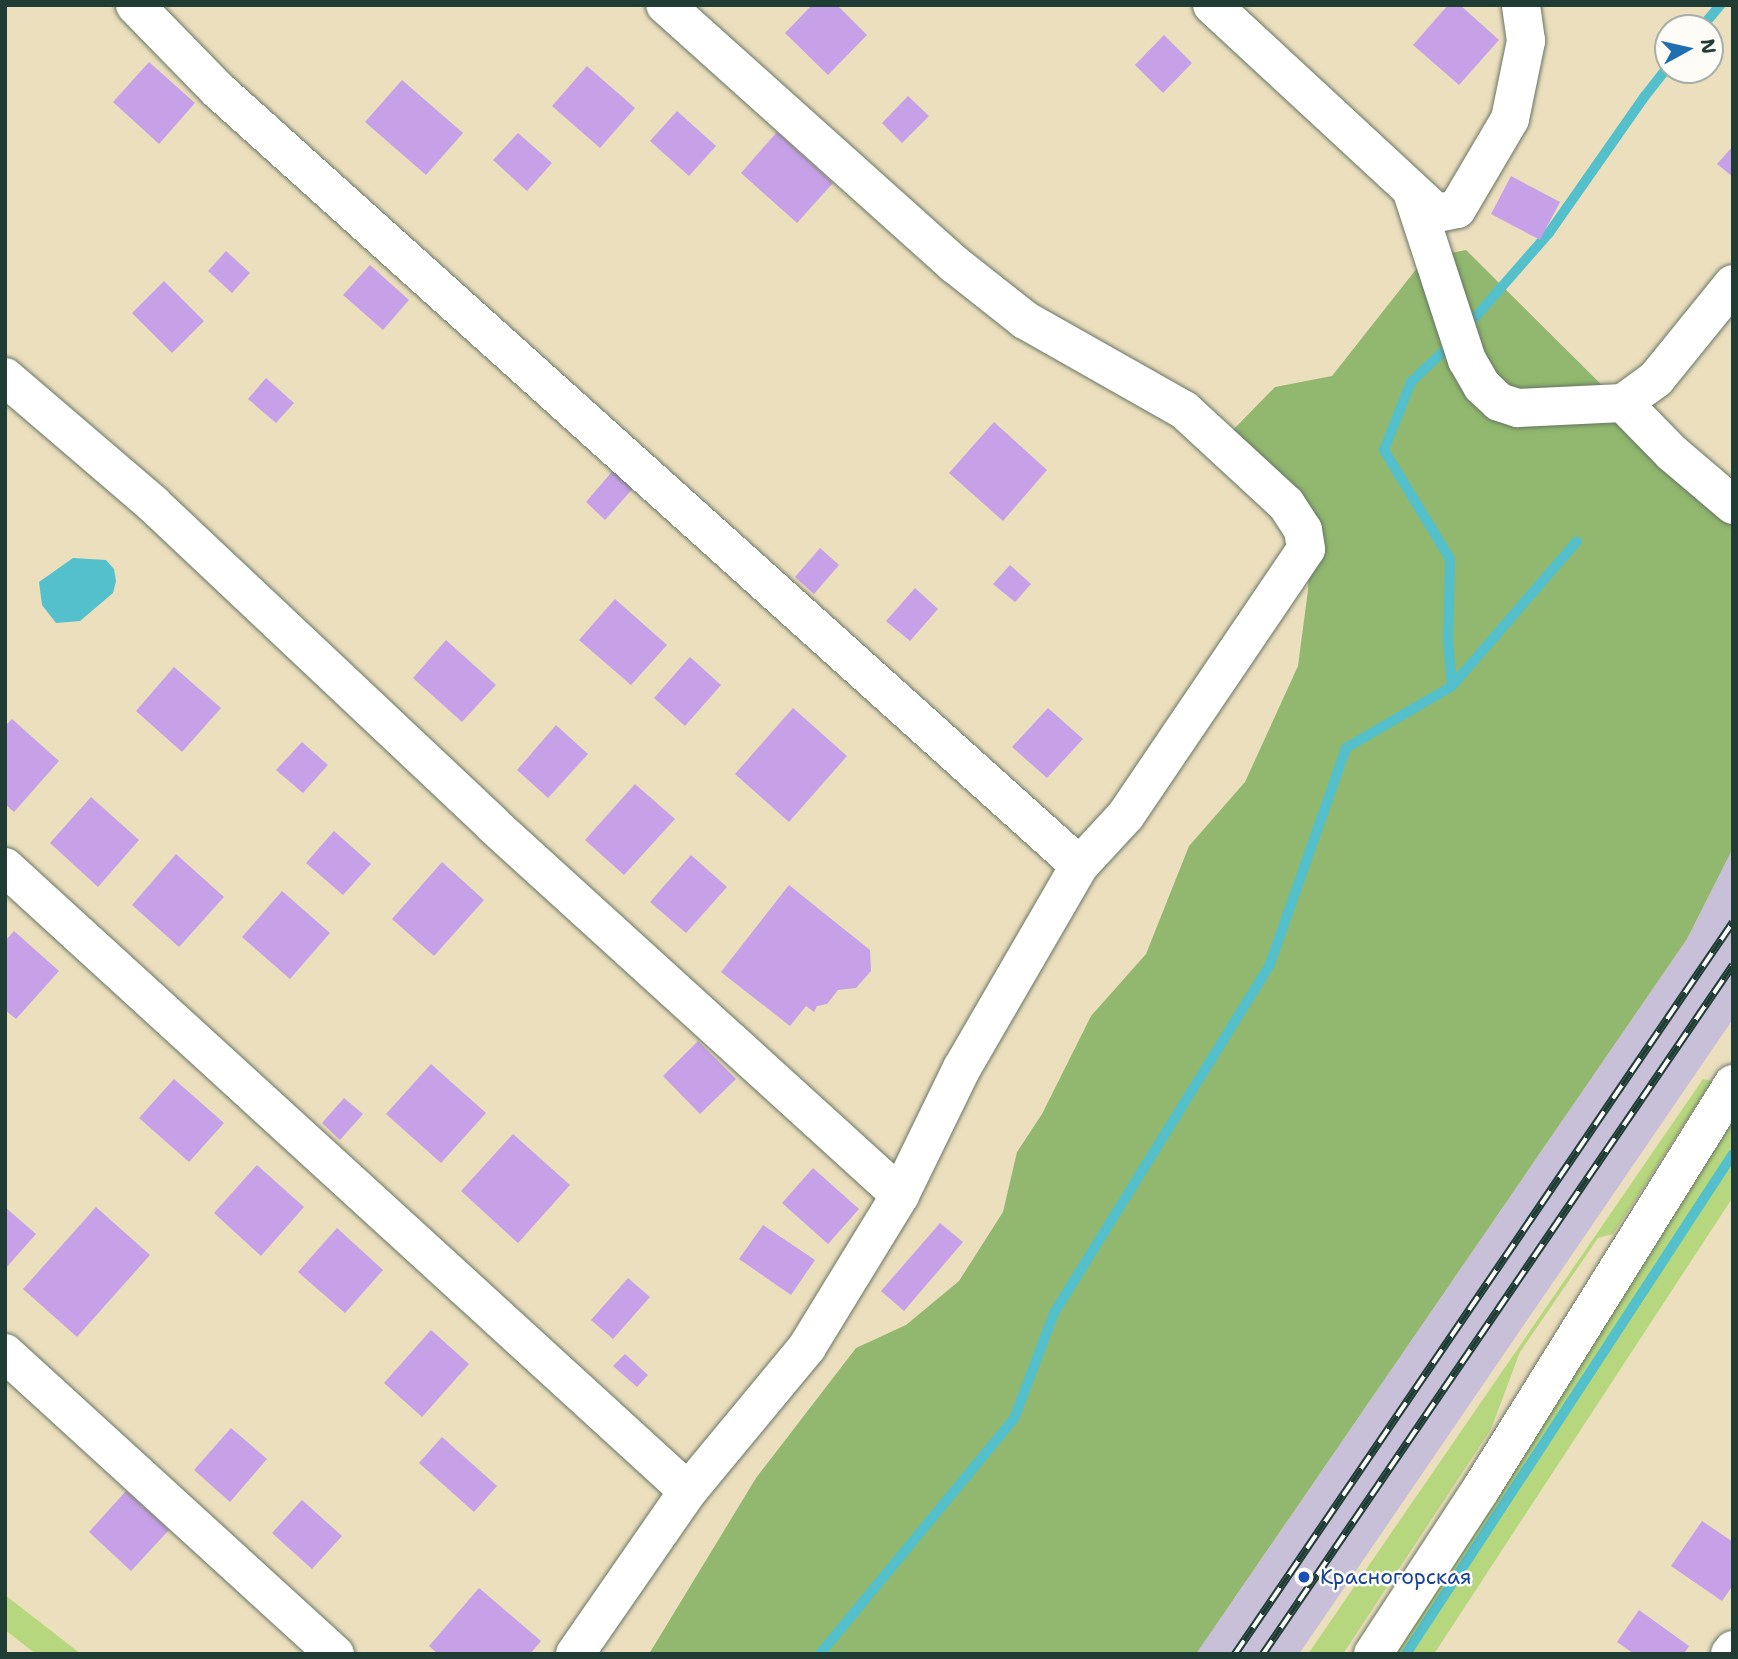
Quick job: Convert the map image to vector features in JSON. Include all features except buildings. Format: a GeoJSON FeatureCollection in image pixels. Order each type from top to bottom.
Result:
{"type":"FeatureCollection","features":[{"type":"Feature","properties":{"kind":"street"},"geometry":{"type":"LineString","coordinates":[[135,5],[219,91],[1071,858]]}},
{"type":"Feature","properties":{"kind":"street"},"geometry":{"type":"LineString","coordinates":[[575,1654],[688,1491],[807,1347],[900,1195],[962,1068],[1079,866],[1126,815],[1306,548],[1303,530],[1286,504],[1184,410],[1025,320],[954,264],[665,5]]}},
{"type":"Feature","properties":{"kind":"street"},"geometry":{"type":"LineString","coordinates":[[1212,5],[1425,202],[1457,208],[1510,119],[1526,41],[1521,5]]}},
{"type":"Feature","properties":{"kind":"street"},"geometry":{"type":"LineString","coordinates":[[1425,202],[1461,344],[1482,386],[1500,402],[1518,408],[1623,403],[1656,379],[1733,284]]}},
{"type":"Feature","properties":{"kind":"street"},"geometry":{"type":"LineString","coordinates":[[5,376],[153,504],[491,823],[900,1195]]}},
{"type":"Feature","properties":{"kind":"street"},"geometry":{"type":"LineString","coordinates":[[1623,403],[1672,453],[1733,505]]}},
{"type":"Feature","properties":{"kind":"street"},"geometry":{"type":"LineString","coordinates":[[5,867],[688,1491]]}},
{"type":"Feature","properties":{"kind":"street"},"geometry":{"type":"LineString","coordinates":[[1373,1654],[1481,1489],[1733,1084]]}},
{"type":"Feature","properties":{"kind":"street"},"geometry":{"type":"LineString","coordinates":[[5,1353],[335,1654]]}},
{"type":"Feature","properties":{"kind":"shaded area"},"geometry":{"type":"Polygon","coordinates":[[[1733,848],[1733,1019],[1299,1654],[1196,1654],[1687,939],[1733,848]]]}},
{"type":"Feature","properties":{"kind":"green space"},"geometry":{"type":"Polygon","coordinates":[[[1466,250],[1640,423],[1733,521],[1733,848],[1687,939],[1196,1654],[649,1654],[756,1478],[856,1348],[906,1325],[959,1281],[1003,1212],[1017,1152],[1042,1114],[1091,1016],[1146,954],[1189,846],[1245,782],[1298,666],[1308,590],[1311,515],[1231,432],[1275,387],[1332,376],[1425,258],[1466,250]]]}},
{"type":"Feature","properties":{"kind":"green space"},"geometry":{"type":"Polygon","coordinates":[[[1703,1079],[1712,1081],[1613,1234],[1598,1238],[1520,1352],[1491,1429],[1343,1654],[1308,1654],[1703,1079]]]}},
{"type":"Feature","properties":{"kind":"green space"},"geometry":{"type":"Polygon","coordinates":[[[1733,1116],[1733,1197],[1434,1654],[1393,1654],[1733,1116]]]}},
{"type":"Feature","properties":{"kind":"green space"},"geometry":{"type":"Polygon","coordinates":[[[5,1595],[81,1654],[36,1654],[5,1630],[5,1595]]]}},
{"type":"Feature","properties":{"kind":"water"},"geometry":{"type":"Polygon","coordinates":[[[73,558],[106,560],[114,569],[116,581],[113,593],[80,621],[56,623],[42,605],[39,582],[73,558]]]}},
{"type":"Feature","properties":{"kind":"waterway"},"geometry":{"type":"LineString","coordinates":[[1713,14],[1720,5]]}},
{"type":"Feature","properties":{"kind":"waterway"},"geometry":{"type":"LineString","coordinates":[[1464,330],[1549,233],[1655,84]]}},
{"type":"Feature","properties":{"kind":"waterway"},"geometry":{"type":"LineString","coordinates":[[1452,686],[1448,641],[1450,559],[1384,450],[1411,382],[1453,342]]}},
{"type":"Feature","properties":{"kind":"waterway"},"geometry":{"type":"LineString","coordinates":[[820,1654],[1014,1419],[1054,1313],[1270,964],[1346,748],[1452,686],[1577,541]]}},
{"type":"Feature","properties":{"kind":"waterway"},"geometry":{"type":"LineString","coordinates":[[1406,1654],[1733,1154]]}},
{"type":"Feature","properties":{"kind":"railway"},"geometry":{"type":"LineString","coordinates":[[1235,1654],[1733,922]]}},
{"type":"Feature","properties":{"kind":"railway"},"geometry":{"type":"LineString","coordinates":[[1263,1654],[1733,965]]}},
{"type":"Feature","properties":{"kind":"place","name":"Красногорская"},"geometry":{"type":"Point","coordinates":[1304,1577]}}]}
